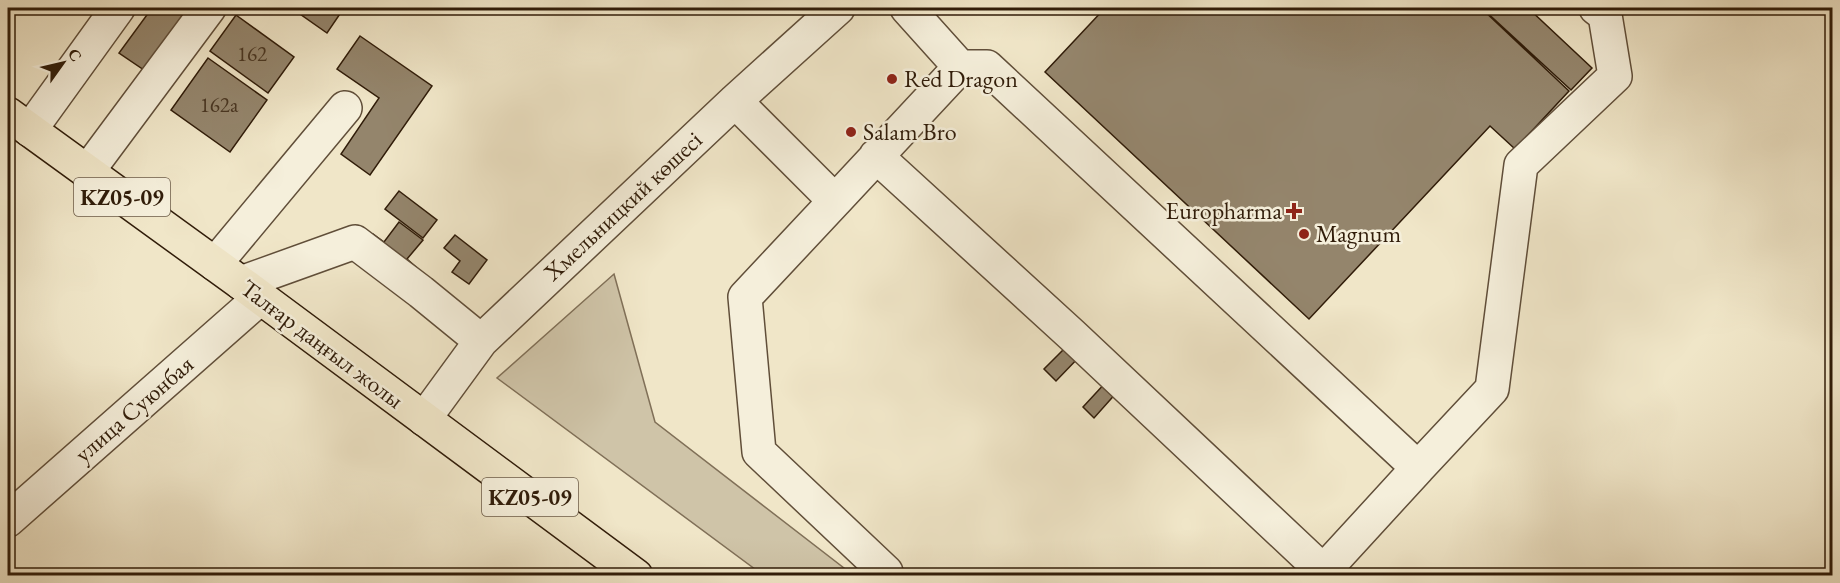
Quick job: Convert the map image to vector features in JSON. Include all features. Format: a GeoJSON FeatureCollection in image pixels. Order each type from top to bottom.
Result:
{"type":"FeatureCollection","features":[{"type":"Feature","properties":{"kind":"main road","name":"Талғар даңғыл жолы"},"geometry":{"type":"LineString","coordinates":[[19,122],[636,576]]}},
{"type":"Feature","properties":{"kind":"street"},"geometry":{"type":"LineString","coordinates":[[87,172],[208,8]]}},
{"type":"Feature","properties":{"kind":"street","name":"Хмельницкий көшесі"},"geometry":{"type":"LineString","coordinates":[[424,419],[481,341],[735,101],[838,8]]}},
{"type":"Feature","properties":{"kind":"street"},"geometry":{"type":"LineString","coordinates":[[907,8],[960,68]]}},
{"type":"Feature","properties":{"kind":"street"},"geometry":{"type":"LineString","coordinates":[[876,156],[1072,335],[1321,573],[1492,389],[1521,165],[1615,76],[1605,15],[1596,8]]}},
{"type":"Feature","properties":{"kind":"street"},"geometry":{"type":"LineString","coordinates":[[19,122],[109,10]]}},
{"type":"Feature","properties":{"kind":"street"},"geometry":{"type":"LineString","coordinates":[[886,574],[759,452],[745,297],[960,68],[987,67],[1418,468]]}},
{"type":"Feature","properties":{"kind":"street"},"geometry":{"type":"LineString","coordinates":[[735,101],[835,201]]}},
{"type":"Feature","properties":{"kind":"street"},"geometry":{"type":"LineString","coordinates":[[214,264],[345,108]]}},
{"type":"Feature","properties":{"kind":"street"},"geometry":{"type":"LineString","coordinates":[[250,290],[353,243],[418,281],[481,341]]}},
{"type":"Feature","properties":{"kind":"street","name":"улица Суюнбая"},"geometry":{"type":"LineString","coordinates":[[8,520],[250,290]]}},
{"type":"Feature","properties":{"kind":"shaded area"},"geometry":{"type":"Polygon","coordinates":[[[614,274],[655,422],[853,575],[763,575],[497,378],[614,274]]]}},
{"type":"Feature","properties":{"kind":"building"},"geometry":{"type":"Polygon","coordinates":[[[152,8],[188,8],[144,70],[119,53],[152,8]]]}},
{"type":"Feature","properties":{"kind":"building"},"geometry":{"type":"Polygon","coordinates":[[[304,8],[344,8],[327,33],[300,14],[304,8]]]}},
{"type":"Feature","properties":{"kind":"building","name":"Magnum"},"geometry":{"type":"Polygon","coordinates":[[[1105,8],[1481,8],[1569,91],[1515,149],[1490,126],[1309,319],[1045,72],[1105,8]]]}},
{"type":"Feature","properties":{"kind":"building"},"geometry":{"type":"Polygon","coordinates":[[[1482,8],[1528,8],[1592,68],[1571,90],[1482,8]]]}},
{"type":"Feature","properties":{"kind":"building"},"geometry":{"type":"Polygon","coordinates":[[[236,15],[294,57],[268,93],[210,51],[236,15]]]}},
{"type":"Feature","properties":{"kind":"building"},"geometry":{"type":"Polygon","coordinates":[[[360,36],[432,86],[370,175],[341,154],[379,98],[337,69],[360,36]]]}},
{"type":"Feature","properties":{"kind":"building"},"geometry":{"type":"Polygon","coordinates":[[[208,58],[267,100],[230,152],[171,110],[208,58]]]}},
{"type":"Feature","properties":{"kind":"building"},"geometry":{"type":"Polygon","coordinates":[[[399,191],[437,220],[423,238],[385,209],[399,191]]]}},
{"type":"Feature","properties":{"kind":"building"},"geometry":{"type":"Polygon","coordinates":[[[399,222],[423,240],[407,259],[416,267],[408,278],[365,245],[373,234],[384,242],[399,222]]]}},
{"type":"Feature","properties":{"kind":"building"},"geometry":{"type":"Polygon","coordinates":[[[455,235],[487,260],[469,284],[452,272],[460,261],[444,248],[455,235]]]}},
{"type":"Feature","properties":{"kind":"building"},"geometry":{"type":"Polygon","coordinates":[[[1069,344],[1081,355],[1056,381],[1044,369],[1069,344]]]}},
{"type":"Feature","properties":{"kind":"building"},"geometry":{"type":"Polygon","coordinates":[[[1107,381],[1118,391],[1094,418],[1083,407],[1107,381]]]}},
{"type":"Feature","properties":{"kind":"place","name":"Red Dragon"},"geometry":{"type":"Point","coordinates":[892,79]}},
{"type":"Feature","properties":{"kind":"place","name":"Salam Bro"},"geometry":{"type":"Point","coordinates":[851,132]}},
{"type":"Feature","properties":{"kind":"place","name":"Europharma"},"geometry":{"type":"Point","coordinates":[1294,211]}},
{"type":"Feature","properties":{"kind":"place","name":"Magnum"},"geometry":{"type":"Point","coordinates":[1304,234]}}]}
